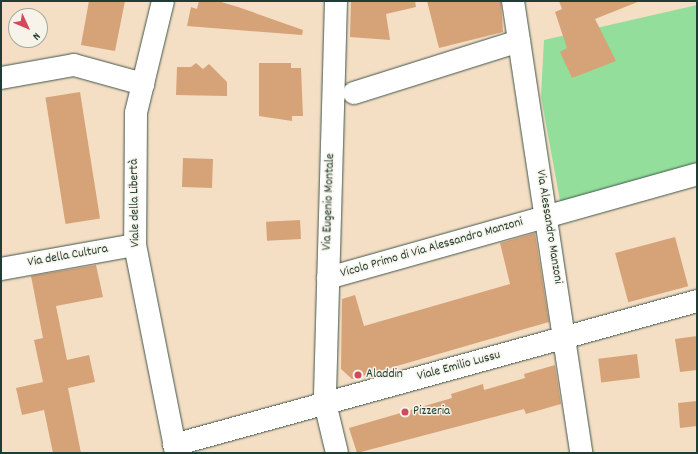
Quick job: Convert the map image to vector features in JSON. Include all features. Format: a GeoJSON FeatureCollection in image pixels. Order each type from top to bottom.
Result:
{"type":"FeatureCollection","features":[{"type":"Feature","properties":{"kind":"street","name":"Viale della Libertà"},"geometry":{"type":"LineString","coordinates":[[164,1],[136,113],[135,245],[175,449]]}},
{"type":"Feature","properties":{"kind":"street","name":"Via Eugenio Montale"},"geometry":{"type":"LineString","coordinates":[[336,1],[325,403],[337,453]]}},
{"type":"Feature","properties":{"kind":"street","name":"Via Alessandro Manzoni"},"geometry":{"type":"LineString","coordinates":[[513,1],[566,338],[581,453]]}},
{"type":"Feature","properties":{"kind":"street"},"geometry":{"type":"LineString","coordinates":[[354,93],[519,41]]}},
{"type":"Feature","properties":{"kind":"street"},"geometry":{"type":"LineString","coordinates":[[1,78],[74,65],[143,84]]}},
{"type":"Feature","properties":{"kind":"street","name":"Vicolo Primo di Via Alessandro Manzoni"},"geometry":{"type":"LineString","coordinates":[[328,278],[697,174]]}},
{"type":"Feature","properties":{"kind":"street","name":"Via della Cultura"},"geometry":{"type":"LineString","coordinates":[[1,269],[135,245]]}},
{"type":"Feature","properties":{"kind":"street","name":"Viale Emilio Lussu"},"geometry":{"type":"LineString","coordinates":[[175,449],[325,403],[697,301]]}},
{"type":"Feature","properties":{"kind":"green space"},"geometry":{"type":"Polygon","coordinates":[[[697,5],[697,167],[561,206],[541,97],[544,40],[697,5]]]}},
{"type":"Feature","properties":{"kind":"building"},"geometry":{"type":"Polygon","coordinates":[[[89,1],[125,1],[115,51],[81,45],[89,1]]]}},
{"type":"Feature","properties":{"kind":"building"},"geometry":{"type":"Polygon","coordinates":[[[199,1],[218,1],[238,7],[303,30],[302,35],[187,26],[191,7],[197,9],[199,1]]]}},
{"type":"Feature","properties":{"kind":"building"},"geometry":{"type":"Polygon","coordinates":[[[351,1],[415,1],[416,7],[386,14],[390,40],[350,37],[351,1]]]}},
{"type":"Feature","properties":{"kind":"building"},"geometry":{"type":"Polygon","coordinates":[[[427,1],[501,1],[503,32],[439,48],[427,1]]]}},
{"type":"Feature","properties":{"kind":"building"},"geometry":{"type":"Polygon","coordinates":[[[559,1],[640,1],[595,19],[616,61],[572,78],[560,52],[567,48],[555,12],[562,9],[559,1]]]}},
{"type":"Feature","properties":{"kind":"building"},"geometry":{"type":"Polygon","coordinates":[[[196,63],[203,69],[209,64],[227,82],[227,96],[176,95],[177,67],[191,67],[196,63]]]}},
{"type":"Feature","properties":{"kind":"building"},"geometry":{"type":"Polygon","coordinates":[[[259,63],[291,63],[291,68],[301,68],[303,116],[292,116],[292,121],[259,116],[259,63]]]}},
{"type":"Feature","properties":{"kind":"building"},"geometry":{"type":"Polygon","coordinates":[[[80,92],[100,218],[65,224],[45,97],[80,92]]]}},
{"type":"Feature","properties":{"kind":"building"},"geometry":{"type":"Polygon","coordinates":[[[183,158],[213,159],[212,188],[182,187],[183,158]]]}},
{"type":"Feature","properties":{"kind":"building"},"geometry":{"type":"Polygon","coordinates":[[[300,220],[301,239],[267,241],[266,222],[300,220]]]}},
{"type":"Feature","properties":{"kind":"building"},"geometry":{"type":"Polygon","coordinates":[[[535,233],[549,322],[352,379],[341,369],[342,299],[355,295],[364,326],[510,284],[500,243],[535,233]]]}},
{"type":"Feature","properties":{"kind":"building"},"geometry":{"type":"Polygon","coordinates":[[[675,237],[688,286],[628,302],[615,253],[675,237]]]}},
{"type":"Feature","properties":{"kind":"building"},"geometry":{"type":"Polygon","coordinates":[[[96,265],[103,297],[56,306],[67,360],[89,355],[95,382],[68,388],[81,453],[53,453],[44,410],[22,415],[16,388],[43,382],[34,340],[43,338],[31,276],[96,265]]]}},
{"type":"Feature","properties":{"kind":"building"},"geometry":{"type":"Polygon","coordinates":[[[697,336],[697,370],[680,372],[675,339],[697,336]]]}},
{"type":"Feature","properties":{"kind":"building"},"geometry":{"type":"Polygon","coordinates":[[[637,354],[640,378],[601,383],[598,359],[637,354]]]}},
{"type":"Feature","properties":{"kind":"building"},"geometry":{"type":"Polygon","coordinates":[[[555,365],[561,404],[526,414],[524,409],[357,453],[349,428],[452,398],[451,394],[483,384],[484,390],[525,378],[524,374],[555,365]]]}},
{"type":"Feature","properties":{"kind":"building"},"geometry":{"type":"Polygon","coordinates":[[[697,401],[697,426],[680,428],[678,403],[697,401]]]}},
{"type":"Feature","properties":{"kind":"place","name":"Aladdin"},"geometry":{"type":"Point","coordinates":[358,375]}},
{"type":"Feature","properties":{"kind":"place","name":"Pizzeria"},"geometry":{"type":"Point","coordinates":[405,412]}}]}
